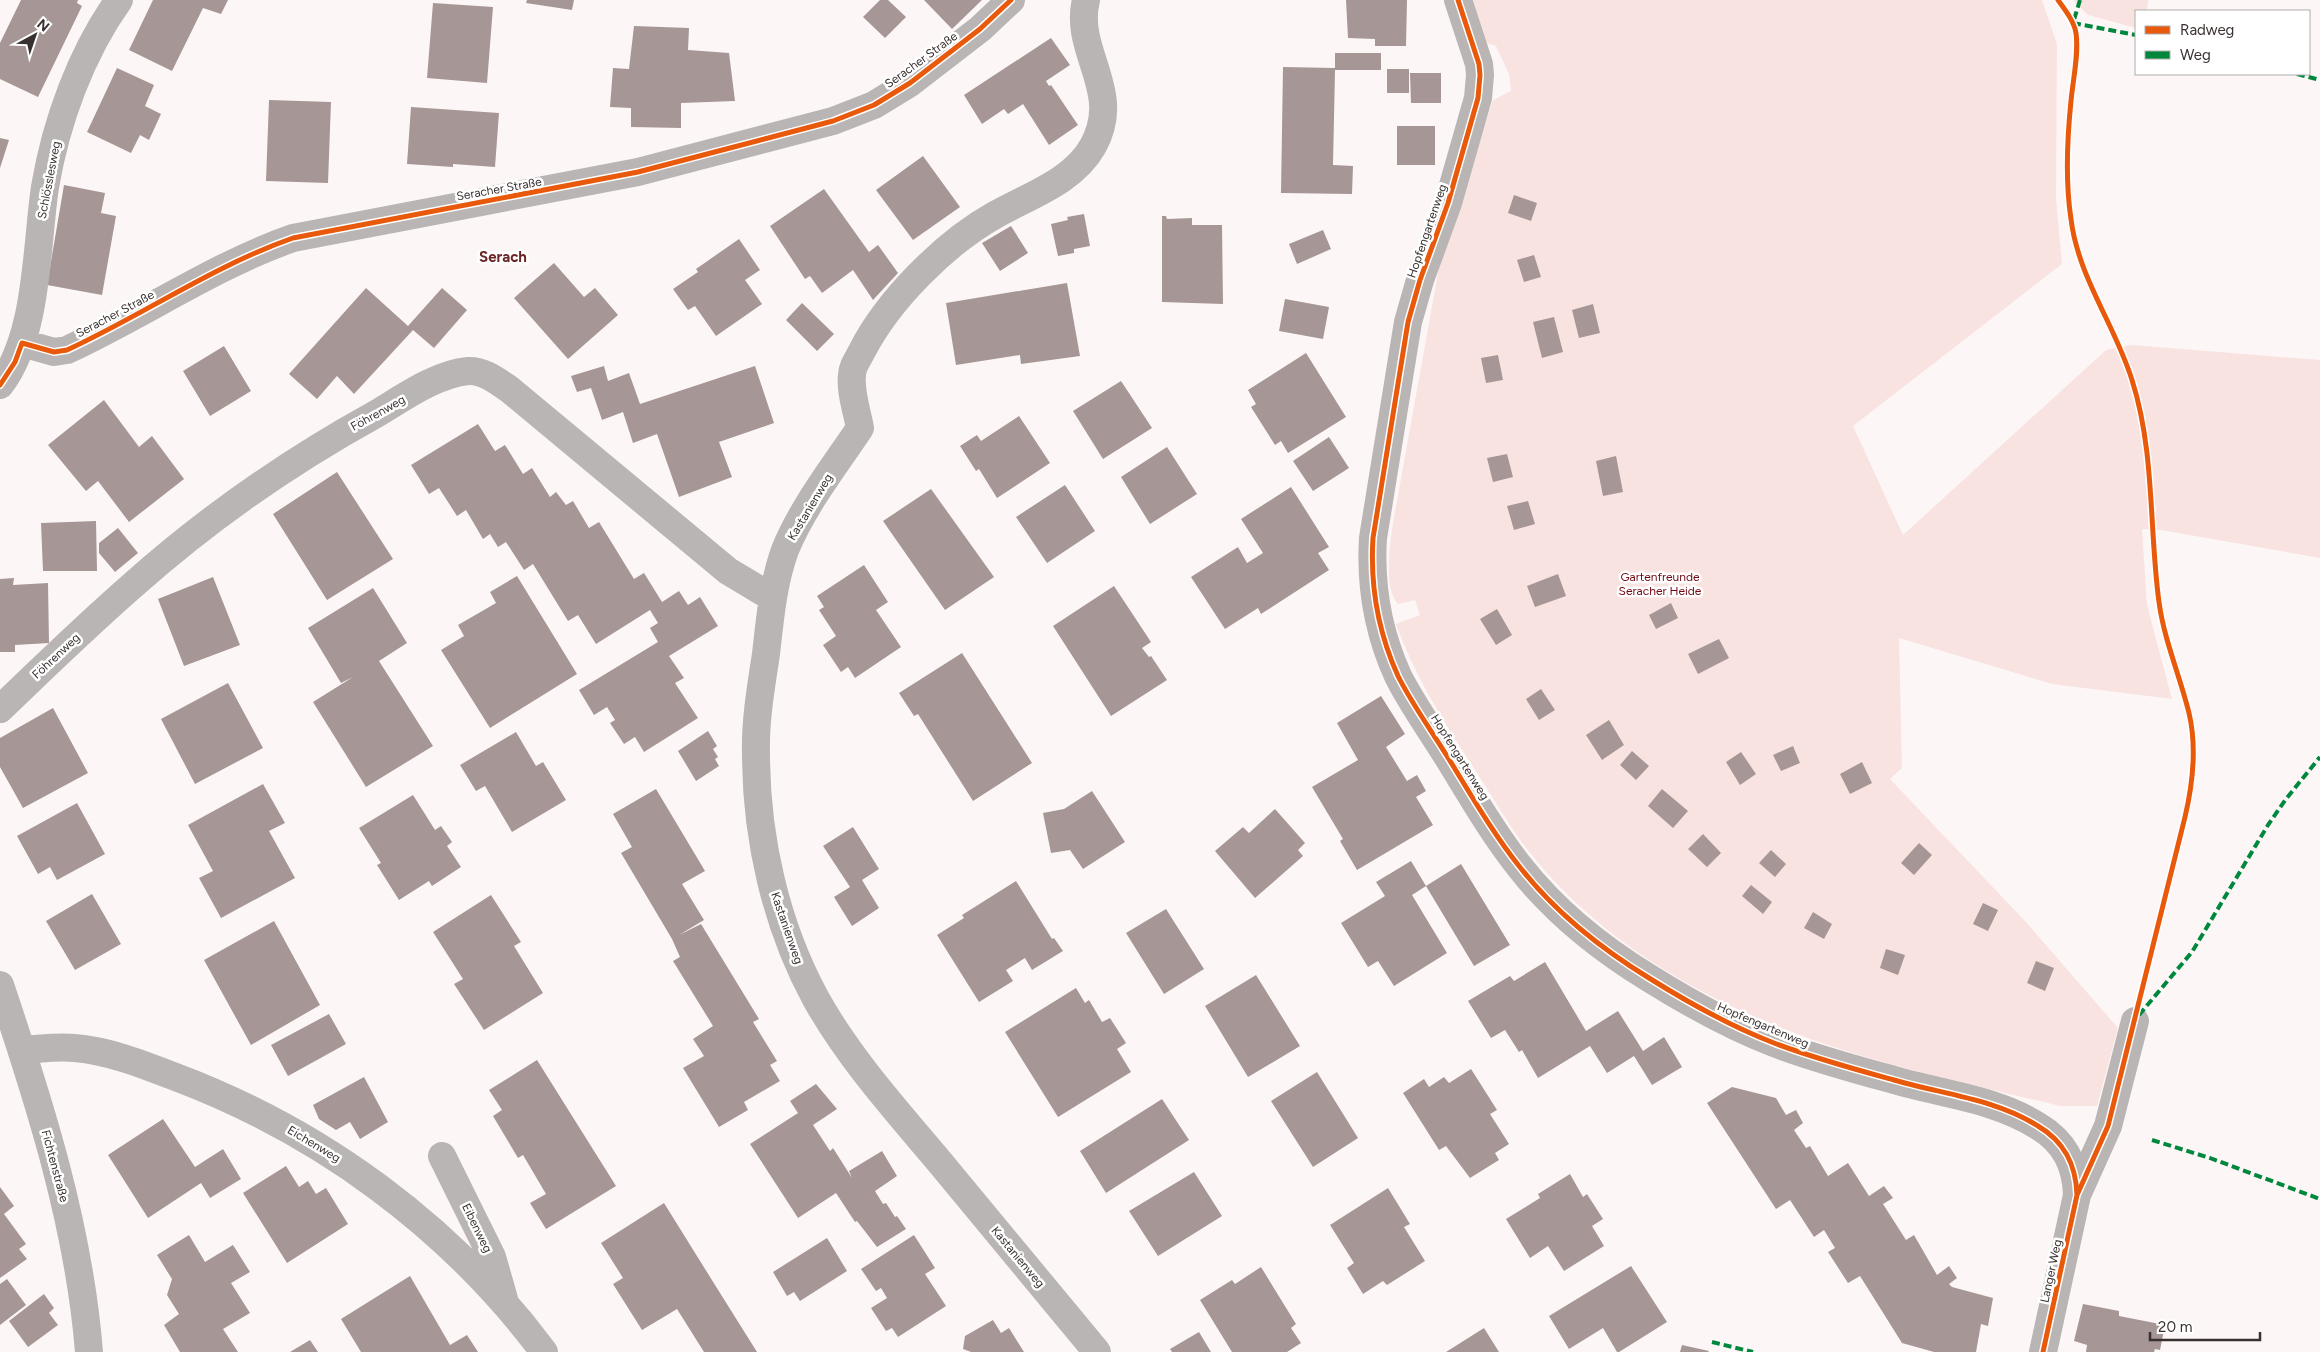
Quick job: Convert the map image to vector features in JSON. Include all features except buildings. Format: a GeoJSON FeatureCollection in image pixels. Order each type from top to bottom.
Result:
{"type":"FeatureCollection","features":[{"type":"Feature","properties":{"kind":"street","name":"Schlösslesweg"},"geometry":{"type":"LineString","coordinates":[[22,343],[28,322],[46,186],[56,139],[82,68],[99,31],[119,0]]}},
{"type":"Feature","properties":{"kind":"street","name":"Seracher Straße"},"geometry":{"type":"LineString","coordinates":[[22,343],[54,352],[67,350],[217,271],[262,249],[293,238],[638,172],[847,116],[874,105],[910,83],[980,29],[1011,0]]}},
{"type":"Feature","properties":{"kind":"street","name":"Kastanienweg"},"geometry":{"type":"LineString","coordinates":[[1086,0],[1085,30],[1100,82],[1103,110],[1102,125],[1092,148],[1085,158],[1066,176],[971,230],[933,261],[908,287],[873,331],[853,369],[852,380],[860,428],[793,532],[778,571],[757,723],[756,754],[757,787],[771,879],[779,911],[800,965],[832,1026],[857,1061],[1097,1352]]}},
{"type":"Feature","properties":{"kind":"street","name":"Hopfengartenweg"},"geometry":{"type":"LineString","coordinates":[[1458,0],[1479,64],[1478,98],[1450,197],[1423,272],[1407,328],[1373,538],[1372,573],[1375,604],[1399,678],[1484,815],[1519,867],[1556,908],[1598,943],[1674,993],[1746,1031],[1775,1043],[1845,1066],[1988,1104],[2024,1118],[2039,1126],[2063,1147],[2074,1168],[2077,1195]]}},
{"type":"Feature","properties":{"kind":"street"},"geometry":{"type":"LineString","coordinates":[[0,385],[15,362],[22,343]]}},
{"type":"Feature","properties":{"kind":"street","name":"Föhrenweg"},"geometry":{"type":"LineString","coordinates":[[0,709],[133,584],[195,534],[266,482],[325,443],[392,404],[434,382],[469,371],[487,376],[509,389],[728,571],[773,598]]}},
{"type":"Feature","properties":{"kind":"street","name":"Fichtenstraße"},"geometry":{"type":"LineString","coordinates":[[0,985],[52,1150],[73,1235],[81,1277],[89,1352]]}},
{"type":"Feature","properties":{"kind":"street"},"geometry":{"type":"LineString","coordinates":[[2077,1195],[2108,1126],[2135,1022]]}},
{"type":"Feature","properties":{"kind":"street","name":"Eichenweg"},"geometry":{"type":"LineString","coordinates":[[22,1050],[61,1047],[98,1051],[140,1064],[192,1083],[260,1113],[327,1151],[394,1199],[455,1252],[504,1303],[544,1352]]}},
{"type":"Feature","properties":{"kind":"street","name":"Eibenweg"},"geometry":{"type":"LineString","coordinates":[[442,1156],[495,1264],[504,1303]]}},
{"type":"Feature","properties":{"kind":"street","name":"Langer Weg"},"geometry":{"type":"LineString","coordinates":[[2043,1352],[2077,1195]]}},
{"type":"Feature","properties":{"kind":"green space","name":"Gartenfreunde Seracher Heide"},"geometry":{"type":"Polygon","coordinates":[[[1467,0],[2042,0],[2057,44],[2056,199],[2062,264],[1853,426],[1903,535],[2106,350],[2132,345],[2320,360],[2320,558],[2161,530],[2142,529],[2147,605],[2172,699],[2052,684],[1899,638],[1902,768],[1890,779],[2026,922],[2118,1028],[2097,1106],[2060,1106],[1865,1057],[1795,1033],[1753,1016],[1712,997],[1672,974],[1634,950],[1598,922],[1565,892],[1535,859],[1506,819],[1433,703],[1404,645],[1396,624],[1420,615],[1415,600],[1398,604],[1393,597],[1390,588],[1389,554],[1440,262],[1493,100],[1511,91],[1509,74],[1496,46],[1483,42],[1467,0]]]}},
{"type":"Feature","properties":{"kind":"green space"},"geometry":{"type":"Polygon","coordinates":[[[2073,0],[2148,0],[2147,10],[2135,10],[2135,28],[2088,15],[2073,0]]]}},
{"type":"Feature","properties":{"kind":"marked path"},"geometry":{"type":"LineString","coordinates":[[2080,0],[2073,23],[2135,35]]}},
{"type":"Feature","properties":{"kind":"marked path"},"geometry":{"type":"LineString","coordinates":[[2301,75],[2320,80]]}},
{"type":"Feature","properties":{"kind":"marked path"},"geometry":{"type":"LineString","coordinates":[[2139,1015],[2192,952],[2268,825],[2320,757]]}},
{"type":"Feature","properties":{"kind":"marked path"},"geometry":{"type":"LineString","coordinates":[[2152,1140],[2210,1158],[2320,1199]]}},
{"type":"Feature","properties":{"kind":"marked path"},"geometry":{"type":"LineString","coordinates":[[1712,1342],[1753,1352]]}},
{"type":"Feature","properties":{"kind":"cycle path"},"geometry":{"type":"LineString","coordinates":[[0,385],[15,362],[22,343],[54,352],[67,350],[235,262],[293,238],[638,172],[833,121],[874,105],[910,83],[980,29],[1011,0]]}},
{"type":"Feature","properties":{"kind":"cycle path"},"geometry":{"type":"LineString","coordinates":[[1458,0],[1479,64],[1478,98],[1448,203],[1420,280],[1408,322],[1373,538],[1373,574],[1377,609],[1385,643],[1403,686],[1509,853],[1547,898],[1579,928],[1613,954],[1710,1014],[1758,1036],[1834,1063],[1912,1085],[1987,1103],[2022,1117],[2047,1132],[2062,1147],[2071,1164],[2077,1195]]}},
{"type":"Feature","properties":{"kind":"cycle path"},"geometry":{"type":"LineString","coordinates":[[2043,1352],[2077,1195],[2108,1126],[2185,817],[2192,778],[2193,752],[2189,713],[2161,616],[2148,463],[2139,407],[2125,360],[2081,261],[2071,219],[2067,175],[2068,145],[2077,41],[2073,24],[2058,0]]}},
{"type":"Feature","properties":{"kind":"district","name":"Serach"},"geometry":{"type":"Point","coordinates":[503,257]}}]}
